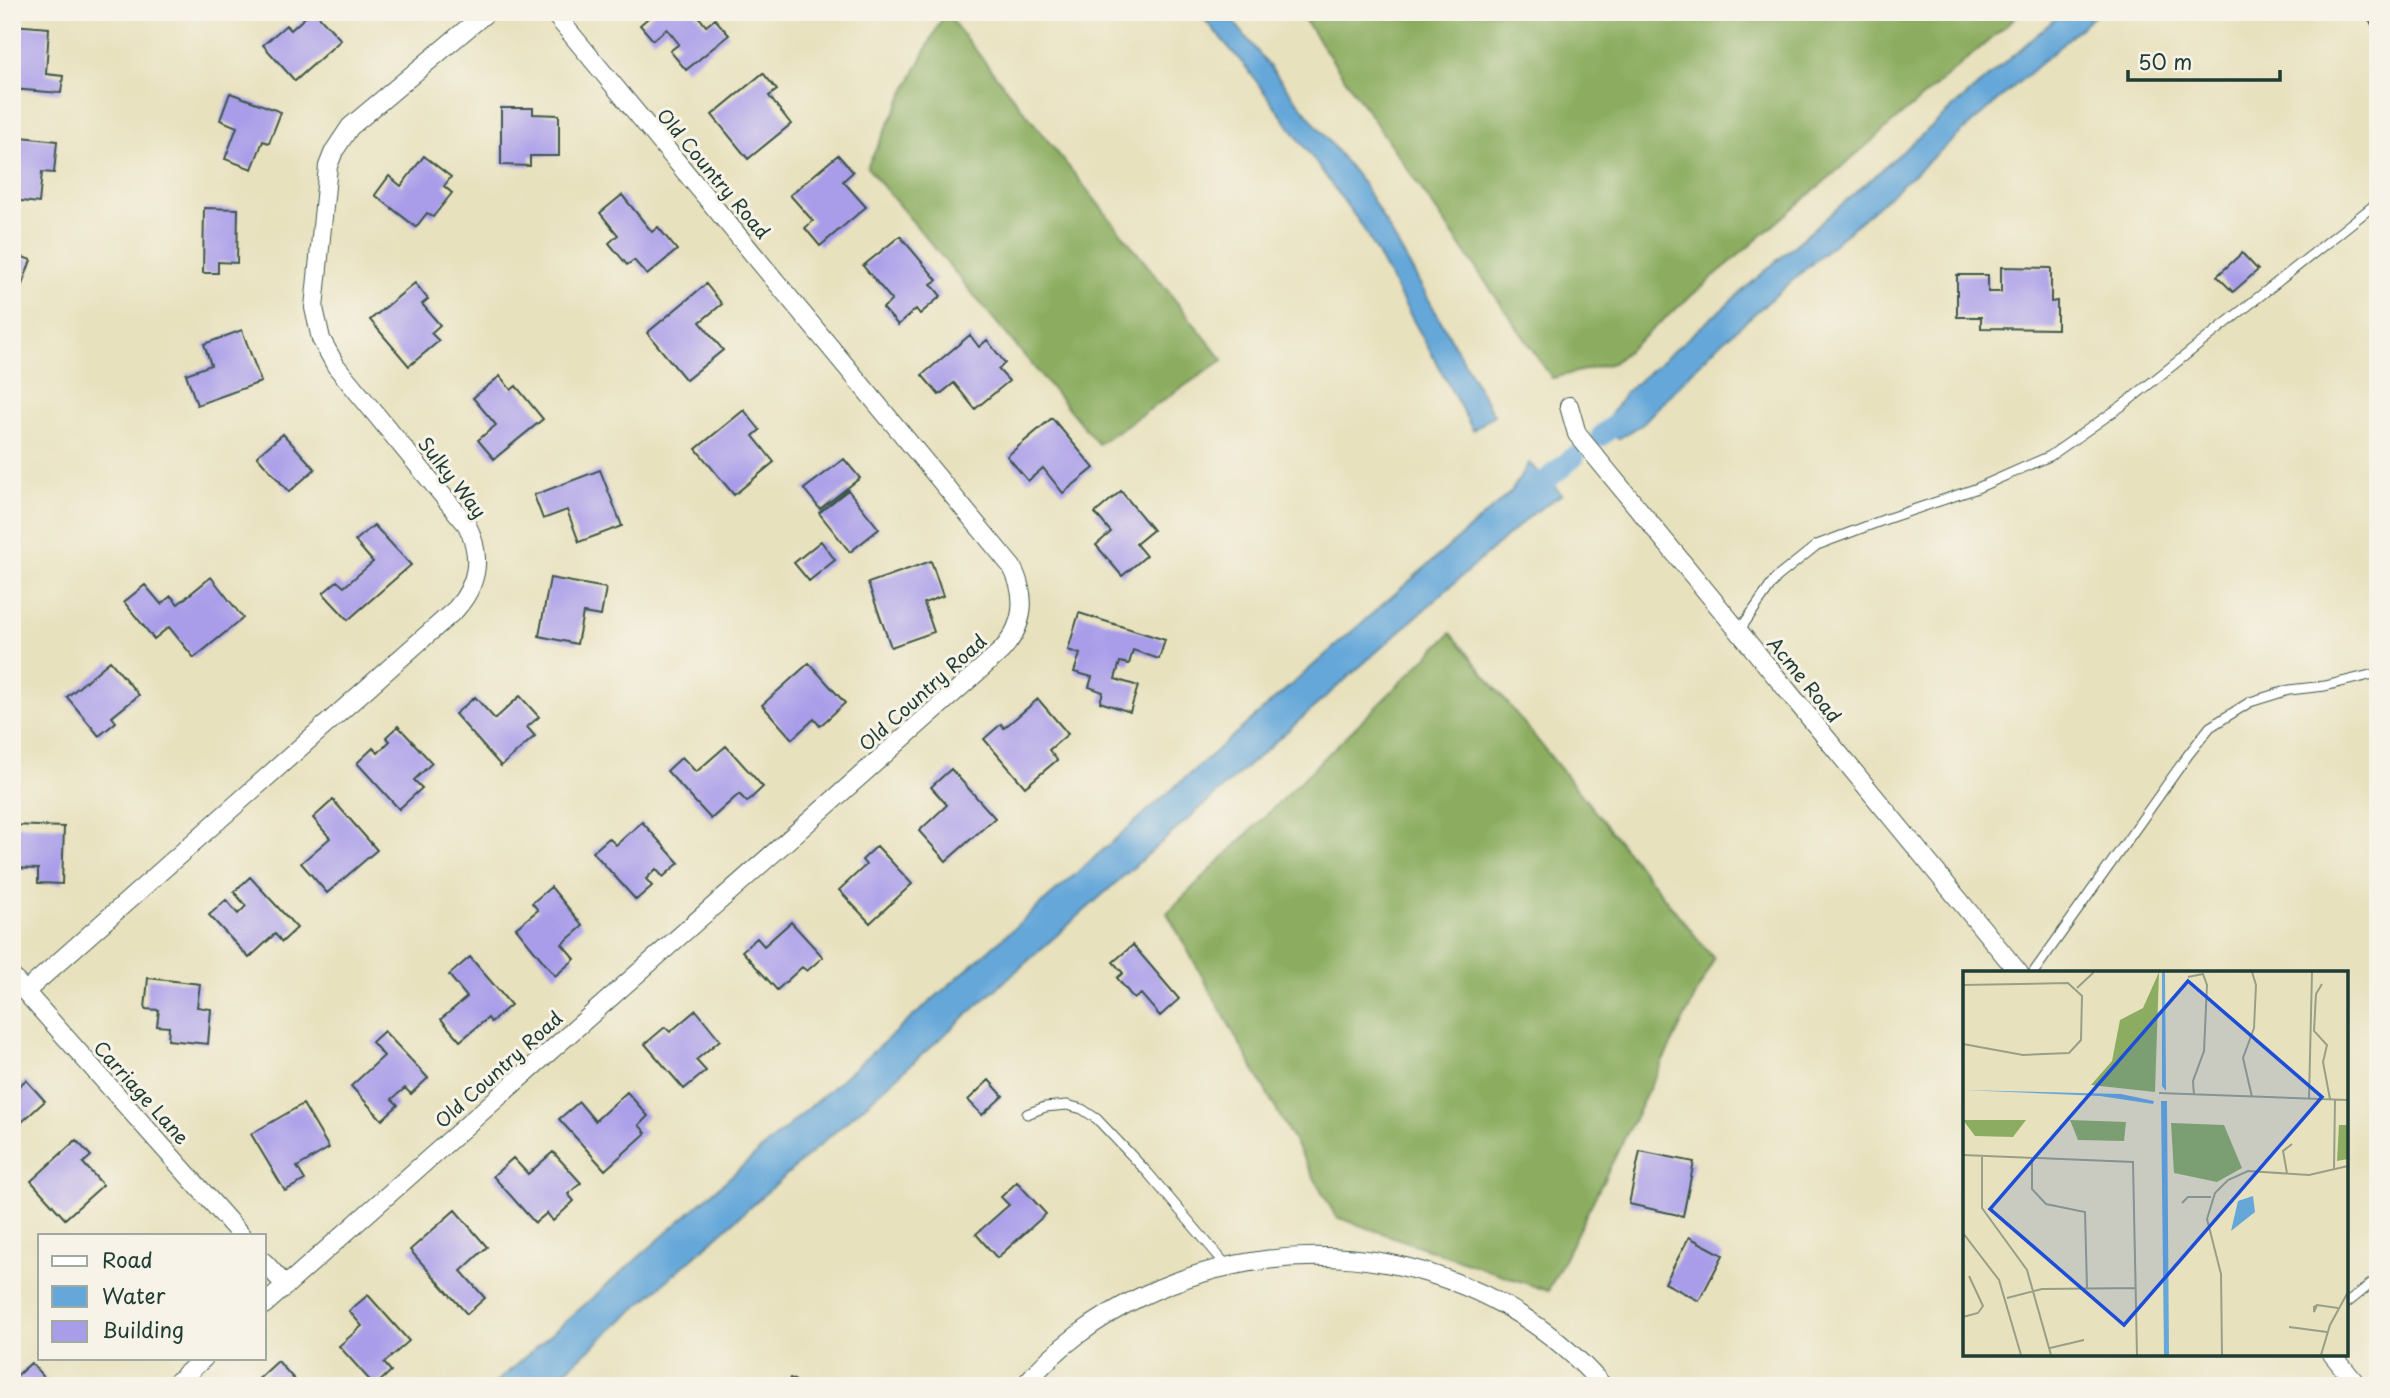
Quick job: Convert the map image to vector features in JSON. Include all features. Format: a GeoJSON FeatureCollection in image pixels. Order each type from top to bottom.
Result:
{"type":"FeatureCollection","features":[{"type":"Feature","properties":{"kind":"street","name":"Sulky Way"},"geometry":{"type":"LineString","coordinates":[[25,992],[456,609],[473,584],[477,554],[467,525],[336,366],[321,339],[314,309],[326,181],[334,151],[350,127],[487,12]]}},
{"type":"Feature","properties":{"kind":"street","name":"Old Country Road"},"geometry":{"type":"LineString","coordinates":[[266,1303],[1001,651],[1011,640],[1022,611],[1019,581],[1012,567],[553,12]]}},
{"type":"Feature","properties":{"kind":"street","name":"Acme Road"},"geometry":{"type":"LineString","coordinates":[[1569,406],[1577,434],[2017,971]]}},
{"type":"Feature","properties":{"kind":"street","name":"Carriage Lane"},"geometry":{"type":"LineString","coordinates":[[12,977],[240,1234]]}},
{"type":"Feature","properties":{"kind":"street"},"geometry":{"type":"LineString","coordinates":[[1024,1386],[1064,1346],[1099,1320],[1170,1283],[1227,1266],[1264,1259],[1312,1255],[1408,1267],[1454,1282],[1498,1302],[1539,1327],[1564,1347],[1603,1386]]}},
{"type":"Feature","properties":{"kind":"street"},"geometry":{"type":"LineString","coordinates":[[266,1264],[286,1286]]}},
{"type":"Feature","properties":{"kind":"street"},"geometry":{"type":"LineString","coordinates":[[2334,1356],[2358,1386]]}},
{"type":"Feature","properties":{"kind":"street"},"geometry":{"type":"LineString","coordinates":[[173,1386],[202,1360]]}},
{"type":"Feature","properties":{"kind":"lane"},"geometry":{"type":"LineString","coordinates":[[1739,631],[1776,578],[1817,545],[1975,489],[2050,456],[2123,405],[2378,202]]}},
{"type":"Feature","properties":{"kind":"lane"},"geometry":{"type":"LineString","coordinates":[[2034,971],[2210,727],[2250,702],[2289,691],[2325,686],[2378,673]]}},
{"type":"Feature","properties":{"kind":"lane"},"geometry":{"type":"LineString","coordinates":[[1027,1114],[1045,1107],[1067,1105],[1097,1119],[1132,1155],[1227,1266]]}},
{"type":"Feature","properties":{"kind":"lane"},"geometry":{"type":"LineString","coordinates":[[2348,1302],[2378,1278]]}},
{"type":"Feature","properties":{"kind":"green space"},"geometry":{"type":"Polygon","coordinates":[[[945,12],[1223,360],[1098,444],[867,167],[945,12]]]}},
{"type":"Feature","properties":{"kind":"green space"},"geometry":{"type":"Polygon","coordinates":[[[1299,12],[2022,12],[1613,363],[1552,378],[1299,12]]]}},
{"type":"Feature","properties":{"kind":"green space"},"geometry":{"type":"Polygon","coordinates":[[[1451,633],[1714,959],[1548,1291],[1336,1217],[1167,913],[1451,633]]]}},
{"type":"Feature","properties":{"kind":"water"},"geometry":{"type":"Polygon","coordinates":[[[1198,12],[1226,12],[1364,185],[1494,415],[1473,430],[1362,226],[1246,67],[1198,12]]]}},
{"type":"Feature","properties":{"kind":"water"},"geometry":{"type":"Polygon","coordinates":[[[2063,12],[2099,12],[1714,349],[1641,425],[1618,439],[1605,424],[1625,393],[2063,12]]]}},
{"type":"Feature","properties":{"kind":"water"},"geometry":{"type":"Polygon","coordinates":[[[1529,463],[1562,494],[1531,515],[548,1386],[492,1386],[1511,492],[1529,463]]]}},
{"type":"Feature","properties":{"kind":"building"},"geometry":{"type":"Polygon","coordinates":[[[311,12],[315,12],[341,40],[295,81],[263,45],[286,25],[291,30],[311,12]]]}},
{"type":"Feature","properties":{"kind":"building"},"geometry":{"type":"Polygon","coordinates":[[[655,12],[695,12],[706,26],[715,19],[729,35],[686,70],[670,51],[679,44],[667,29],[653,40],[640,25],[655,12]]]}},
{"type":"Feature","properties":{"kind":"building"},"geometry":{"type":"Polygon","coordinates":[[[2362,12],[2378,12],[2378,32],[2362,12]]]}},
{"type":"Feature","properties":{"kind":"building"},"geometry":{"type":"Polygon","coordinates":[[[12,25],[49,28],[46,74],[63,76],[61,93],[12,89],[12,25]]]}},
{"type":"Feature","properties":{"kind":"building"},"geometry":{"type":"Polygon","coordinates":[[[763,73],[777,90],[769,96],[791,124],[748,159],[712,115],[763,73]]]}},
{"type":"Feature","properties":{"kind":"building"},"geometry":{"type":"Polygon","coordinates":[[[230,93],[281,112],[269,143],[263,141],[252,169],[225,159],[237,127],[220,120],[230,93]]]}},
{"type":"Feature","properties":{"kind":"building"},"geometry":{"type":"Polygon","coordinates":[[[501,108],[533,108],[533,114],[559,115],[559,156],[530,156],[530,166],[501,165],[501,108]]]}},
{"type":"Feature","properties":{"kind":"building"},"geometry":{"type":"Polygon","coordinates":[[[12,136],[57,141],[54,173],[42,172],[39,203],[12,200],[12,136]]]}},
{"type":"Feature","properties":{"kind":"building"},"geometry":{"type":"Polygon","coordinates":[[[838,155],[853,172],[843,181],[866,207],[820,246],[805,228],[813,221],[790,195],[838,155]]]}},
{"type":"Feature","properties":{"kind":"building"},"geometry":{"type":"Polygon","coordinates":[[[424,156],[451,177],[444,186],[452,193],[433,217],[427,213],[416,227],[375,195],[389,176],[401,186],[424,156]]]}},
{"type":"Feature","properties":{"kind":"building"},"geometry":{"type":"Polygon","coordinates":[[[622,195],[652,232],[658,227],[677,250],[647,275],[634,260],[627,265],[609,243],[618,235],[600,213],[622,195]]]}},
{"type":"Feature","properties":{"kind":"building"},"geometry":{"type":"Polygon","coordinates":[[[204,208],[238,209],[237,263],[218,262],[218,273],[203,273],[204,208]]]}},
{"type":"Feature","properties":{"kind":"building"},"geometry":{"type":"Polygon","coordinates":[[[900,236],[937,280],[931,284],[941,296],[920,314],[916,309],[898,325],[883,308],[892,300],[863,266],[900,236]]]}},
{"type":"Feature","properties":{"kind":"building"},"geometry":{"type":"Polygon","coordinates":[[[12,253],[31,260],[22,285],[12,281],[12,253]]]}},
{"type":"Feature","properties":{"kind":"building"},"geometry":{"type":"Polygon","coordinates":[[[2242,253],[2258,270],[2233,292],[2217,276],[2242,253]]]}},
{"type":"Feature","properties":{"kind":"building"},"geometry":{"type":"Polygon","coordinates":[[[2001,267],[2051,268],[2051,302],[2057,301],[2057,329],[1981,328],[1981,317],[1957,317],[1957,275],[1988,275],[1988,292],[2001,292],[2001,267]]]}},
{"type":"Feature","properties":{"kind":"building"},"geometry":{"type":"Polygon","coordinates":[[[415,283],[428,299],[422,304],[440,325],[431,333],[439,341],[409,366],[370,320],[415,283]]]}},
{"type":"Feature","properties":{"kind":"building"},"geometry":{"type":"Polygon","coordinates":[[[706,284],[722,304],[700,322],[723,350],[686,380],[647,333],[706,284]]]}},
{"type":"Feature","properties":{"kind":"building"},"geometry":{"type":"Polygon","coordinates":[[[242,330],[261,382],[197,405],[186,374],[211,365],[204,344],[242,330]]]}},
{"type":"Feature","properties":{"kind":"building"},"geometry":{"type":"Polygon","coordinates":[[[970,335],[979,347],[987,340],[1005,363],[998,369],[1009,381],[975,409],[954,383],[939,395],[922,375],[970,335]]]}},
{"type":"Feature","properties":{"kind":"building"},"geometry":{"type":"Polygon","coordinates":[[[500,376],[511,390],[516,386],[543,419],[494,459],[478,440],[496,425],[473,398],[500,376]]]}},
{"type":"Feature","properties":{"kind":"building"},"geometry":{"type":"Polygon","coordinates":[[[744,410],[760,430],[753,436],[774,462],[734,495],[696,449],[744,410]]]}},
{"type":"Feature","properties":{"kind":"building"},"geometry":{"type":"Polygon","coordinates":[[[1052,418],[1094,468],[1063,493],[1043,468],[1028,481],[1007,456],[1052,418]]]}},
{"type":"Feature","properties":{"kind":"building"},"geometry":{"type":"Polygon","coordinates":[[[283,434],[315,469],[289,492],[257,456],[283,434]]]}},
{"type":"Feature","properties":{"kind":"building"},"geometry":{"type":"Polygon","coordinates":[[[844,459],[860,478],[820,509],[804,489],[844,459]]]}},
{"type":"Feature","properties":{"kind":"building"},"geometry":{"type":"Polygon","coordinates":[[[600,470],[622,526],[579,542],[567,510],[543,519],[534,495],[600,470]]]}},
{"type":"Feature","properties":{"kind":"building"},"geometry":{"type":"Polygon","coordinates":[[[848,490],[879,529],[850,552],[819,513],[848,490]]]}},
{"type":"Feature","properties":{"kind":"building"},"geometry":{"type":"Polygon","coordinates":[[[1121,491],[1153,530],[1136,544],[1146,556],[1122,576],[1096,545],[1111,532],[1095,513],[1121,491]]]}},
{"type":"Feature","properties":{"kind":"building"},"geometry":{"type":"Polygon","coordinates":[[[374,525],[411,565],[348,620],[323,593],[337,581],[344,587],[373,562],[355,541],[374,525]]]}},
{"type":"Feature","properties":{"kind":"building"},"geometry":{"type":"Polygon","coordinates":[[[821,541],[835,560],[809,581],[794,563],[821,541]]]}},
{"type":"Feature","properties":{"kind":"building"},"geometry":{"type":"Polygon","coordinates":[[[931,561],[943,596],[924,603],[934,632],[891,647],[868,583],[931,561]]]}},
{"type":"Feature","properties":{"kind":"building"},"geometry":{"type":"Polygon","coordinates":[[[211,577],[243,618],[194,658],[169,627],[154,639],[124,602],[145,585],[161,604],[171,596],[178,604],[211,577]]]}},
{"type":"Feature","properties":{"kind":"building"},"geometry":{"type":"Polygon","coordinates":[[[550,578],[606,588],[601,616],[583,613],[577,644],[539,636],[550,578]]]}},
{"type":"Feature","properties":{"kind":"building"},"geometry":{"type":"Polygon","coordinates":[[[1079,613],[1165,640],[1159,659],[1133,650],[1129,664],[1120,662],[1115,679],[1138,686],[1130,712],[1100,702],[1103,692],[1089,687],[1092,677],[1074,672],[1080,654],[1068,650],[1079,613]]]}},
{"type":"Feature","properties":{"kind":"building"},"geometry":{"type":"Polygon","coordinates":[[[110,661],[139,695],[112,717],[116,722],[99,736],[67,697],[110,661]]]}},
{"type":"Feature","properties":{"kind":"building"},"geometry":{"type":"Polygon","coordinates":[[[809,663],[845,703],[820,726],[814,719],[792,739],[762,705],[809,663]]]}},
{"type":"Feature","properties":{"kind":"building"},"geometry":{"type":"Polygon","coordinates":[[[520,696],[539,717],[527,727],[535,736],[501,766],[455,714],[475,697],[495,719],[520,696]]]}},
{"type":"Feature","properties":{"kind":"building"},"geometry":{"type":"Polygon","coordinates":[[[1038,699],[1068,734],[1049,750],[1057,760],[1025,787],[984,739],[1001,724],[1004,728],[1038,699]]]}},
{"type":"Feature","properties":{"kind":"building"},"geometry":{"type":"Polygon","coordinates":[[[398,726],[432,763],[414,780],[422,788],[399,809],[357,763],[373,748],[378,753],[390,741],[386,737],[398,726]]]}},
{"type":"Feature","properties":{"kind":"building"},"geometry":{"type":"Polygon","coordinates":[[[726,746],[763,787],[747,802],[739,794],[711,819],[667,771],[682,757],[696,772],[726,746]]]}},
{"type":"Feature","properties":{"kind":"building"},"geometry":{"type":"Polygon","coordinates":[[[951,769],[995,818],[946,861],[919,831],[947,805],[931,787],[951,769]]]}},
{"type":"Feature","properties":{"kind":"building"},"geometry":{"type":"Polygon","coordinates":[[[333,800],[377,850],[327,893],[301,863],[330,838],[313,818],[333,800]]]}},
{"type":"Feature","properties":{"kind":"building"},"geometry":{"type":"Polygon","coordinates":[[[642,822],[679,863],[663,877],[656,869],[646,879],[652,886],[636,900],[593,852],[609,838],[616,845],[642,822]]]}},
{"type":"Feature","properties":{"kind":"building"},"geometry":{"type":"Polygon","coordinates":[[[12,825],[64,827],[62,884],[38,883],[38,869],[12,868],[12,825]]]}},
{"type":"Feature","properties":{"kind":"building"},"geometry":{"type":"Polygon","coordinates":[[[877,846],[912,884],[870,923],[839,890],[866,865],[862,860],[877,846]]]}},
{"type":"Feature","properties":{"kind":"building"},"geometry":{"type":"Polygon","coordinates":[[[250,877],[297,928],[282,942],[275,934],[249,958],[209,915],[226,900],[238,914],[246,906],[234,892],[250,877]]]}},
{"type":"Feature","properties":{"kind":"building"},"geometry":{"type":"Polygon","coordinates":[[[551,887],[583,926],[562,944],[575,959],[555,976],[516,928],[538,910],[532,903],[551,887]]]}},
{"type":"Feature","properties":{"kind":"building"},"geometry":{"type":"Polygon","coordinates":[[[791,922],[823,957],[807,971],[802,967],[777,990],[742,951],[757,938],[764,946],[791,922]]]}},
{"type":"Feature","properties":{"kind":"building"},"geometry":{"type":"Polygon","coordinates":[[[1133,945],[1179,999],[1160,1016],[1141,994],[1134,999],[1117,978],[1123,973],[1113,962],[1133,945]]]}},
{"type":"Feature","properties":{"kind":"building"},"geometry":{"type":"Polygon","coordinates":[[[470,957],[511,1005],[491,1022],[488,1018],[460,1041],[441,1019],[467,997],[449,975],[470,957]]]}},
{"type":"Feature","properties":{"kind":"building"},"geometry":{"type":"Polygon","coordinates":[[[148,978],[200,984],[197,1007],[211,1009],[208,1044],[168,1040],[169,1027],[157,1026],[159,1010],[145,1009],[148,978]]]}},
{"type":"Feature","properties":{"kind":"building"},"geometry":{"type":"Polygon","coordinates":[[[696,1010],[720,1040],[696,1060],[706,1071],[684,1089],[645,1044],[665,1027],[670,1032],[696,1010]]]}},
{"type":"Feature","properties":{"kind":"building"},"geometry":{"type":"Polygon","coordinates":[[[384,1031],[428,1078],[411,1094],[405,1088],[392,1099],[398,1105],[382,1120],[351,1086],[384,1056],[372,1042],[384,1031]]]}},
{"type":"Feature","properties":{"kind":"building"},"geometry":{"type":"Polygon","coordinates":[[[26,1080],[45,1101],[12,1131],[12,1092],[26,1080]]]}},
{"type":"Feature","properties":{"kind":"building"},"geometry":{"type":"Polygon","coordinates":[[[989,1080],[1003,1096],[982,1115],[968,1100],[989,1080]]]}},
{"type":"Feature","properties":{"kind":"building"},"geometry":{"type":"Polygon","coordinates":[[[627,1092],[648,1116],[639,1125],[646,1133],[605,1170],[559,1119],[579,1102],[595,1121],[627,1092]]]}},
{"type":"Feature","properties":{"kind":"building"},"geometry":{"type":"Polygon","coordinates":[[[303,1104],[329,1148],[297,1167],[305,1180],[285,1191],[251,1134],[303,1104]]]}},
{"type":"Feature","properties":{"kind":"building"},"geometry":{"type":"Polygon","coordinates":[[[76,1140],[91,1156],[83,1163],[103,1185],[65,1219],[31,1181],[76,1140]]]}},
{"type":"Feature","properties":{"kind":"building"},"geometry":{"type":"Polygon","coordinates":[[[1640,1151],[1694,1162],[1683,1216],[1629,1204],[1640,1151]]]}},
{"type":"Feature","properties":{"kind":"building"},"geometry":{"type":"Polygon","coordinates":[[[553,1152],[581,1183],[568,1194],[574,1201],[553,1221],[547,1213],[535,1223],[493,1176],[513,1158],[528,1174],[553,1152]]]}},
{"type":"Feature","properties":{"kind":"building"},"geometry":{"type":"Polygon","coordinates":[[[1017,1182],[1046,1214],[997,1258],[976,1234],[1009,1205],[1001,1197],[1017,1182]]]}},
{"type":"Feature","properties":{"kind":"building"},"geometry":{"type":"Polygon","coordinates":[[[455,1210],[487,1247],[461,1271],[485,1298],[467,1314],[410,1250],[455,1210]]]}},
{"type":"Feature","properties":{"kind":"building"},"geometry":{"type":"Polygon","coordinates":[[[1689,1237],[1723,1255],[1699,1301],[1665,1283],[1689,1237]]]}},
{"type":"Feature","properties":{"kind":"building"},"geometry":{"type":"Polygon","coordinates":[[[368,1295],[409,1341],[384,1363],[391,1371],[375,1386],[339,1346],[362,1326],[349,1311],[368,1295]]]}},
{"type":"Feature","properties":{"kind":"building"},"geometry":{"type":"Polygon","coordinates":[[[278,1361],[300,1386],[251,1386],[278,1361]]]}},
{"type":"Feature","properties":{"kind":"building"},"geometry":{"type":"Polygon","coordinates":[[[31,1363],[52,1386],[12,1386],[12,1380],[31,1363]]]}},
{"type":"Feature","properties":{"kind":"building"},"geometry":{"type":"Polygon","coordinates":[[[790,1378],[805,1386],[786,1386],[790,1378]]]}},
{"type":"Feature","properties":{"kind":"waterway"},"geometry":{"type":"LineString","coordinates":[[1601,436],[1630,412]]}},
{"type":"Feature","properties":{"kind":"waterway"},"geometry":{"type":"LineString","coordinates":[[1525,498],[1574,457]]}}]}
